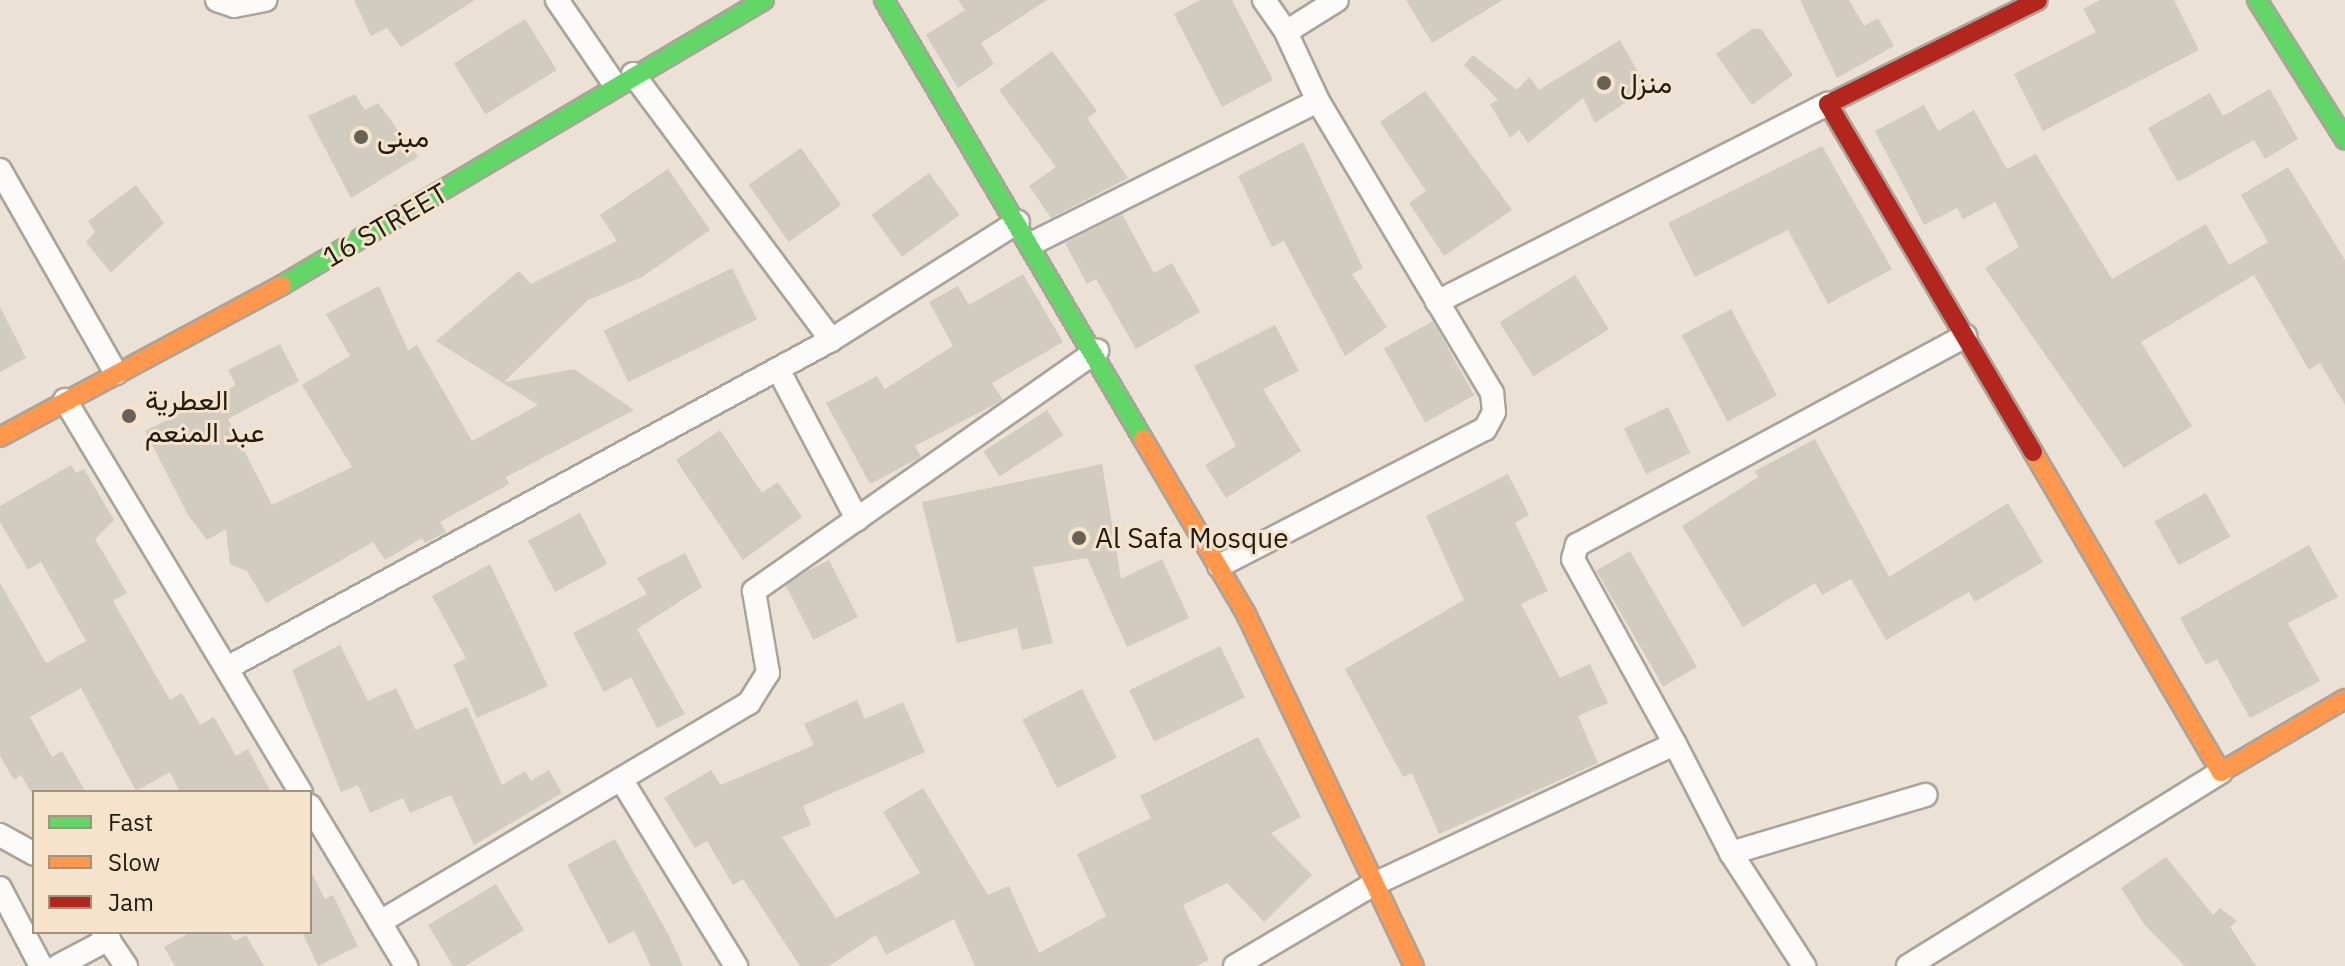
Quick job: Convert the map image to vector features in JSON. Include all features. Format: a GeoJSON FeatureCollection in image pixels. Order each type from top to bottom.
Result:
{"type":"FeatureCollection","features":[{"type":"Feature","properties":{"kind":"street"},"geometry":{"type":"LineString","coordinates":[[217,0],[234,6],[265,0]]}},
{"type":"Feature","properties":{"kind":"street"},"geometry":{"type":"LineString","coordinates":[[557,0],[831,340]]}},
{"type":"Feature","properties":{"kind":"street","name":"16 STREET"},"geometry":{"type":"LineString","coordinates":[[0,437],[376,234],[624,80],[764,0]]}},
{"type":"Feature","properties":{"kind":"street"},"geometry":{"type":"LineString","coordinates":[[884,0],[1097,351],[1219,566],[1414,966]]}},
{"type":"Feature","properties":{"kind":"street"},"geometry":{"type":"LineString","coordinates":[[1219,566],[1485,429],[1494,412],[1492,393],[1318,101],[1286,32],[1264,0]]}},
{"type":"Feature","properties":{"kind":"street"},"geometry":{"type":"LineString","coordinates":[[1286,32],[1337,0]]}},
{"type":"Feature","properties":{"kind":"street"},"geometry":{"type":"LineString","coordinates":[[1437,302],[2038,0]]}},
{"type":"Feature","properties":{"kind":"street"},"geometry":{"type":"LineString","coordinates":[[2257,0],[2345,140]]}},
{"type":"Feature","properties":{"kind":"street"},"geometry":{"type":"LineString","coordinates":[[1033,243],[1318,101]]}},
{"type":"Feature","properties":{"kind":"street"},"geometry":{"type":"LineString","coordinates":[[1828,104],[2221,772]]}},
{"type":"Feature","properties":{"kind":"street"},"geometry":{"type":"LineString","coordinates":[[0,170],[116,373]]}},
{"type":"Feature","properties":{"kind":"street"},"geometry":{"type":"LineString","coordinates":[[227,668],[831,340],[1018,222]]}},
{"type":"Feature","properties":{"kind":"street"},"geometry":{"type":"LineString","coordinates":[[1804,966],[1731,853],[1573,559],[1577,545],[1965,336]]}},
{"type":"Feature","properties":{"kind":"street"},"geometry":{"type":"LineString","coordinates":[[380,922],[624,784],[749,703],[768,673],[754,591],[1097,351]]}},
{"type":"Feature","properties":{"kind":"street"},"geometry":{"type":"LineString","coordinates":[[778,369],[857,519]]}},
{"type":"Feature","properties":{"kind":"street"},"geometry":{"type":"LineString","coordinates":[[65,400],[300,790]]}},
{"type":"Feature","properties":{"kind":"street"},"geometry":{"type":"LineString","coordinates":[[1908,966],[2345,699]]}},
{"type":"Feature","properties":{"kind":"street"},"geometry":{"type":"LineString","coordinates":[[1235,966],[1372,885],[1675,744]]}},
{"type":"Feature","properties":{"kind":"street"},"geometry":{"type":"LineString","coordinates":[[624,784],[736,966]]}},
{"type":"Feature","properties":{"kind":"street"},"geometry":{"type":"LineString","coordinates":[[1731,853],[1926,795]]}},
{"type":"Feature","properties":{"kind":"street"},"geometry":{"type":"LineString","coordinates":[[312,809],[406,966]]}},
{"type":"Feature","properties":{"kind":"street"},"geometry":{"type":"LineString","coordinates":[[0,835],[32,853]]}},
{"type":"Feature","properties":{"kind":"street"},"geometry":{"type":"LineString","coordinates":[[0,888],[41,966]]}},
{"type":"Feature","properties":{"kind":"street"},"geometry":{"type":"LineString","coordinates":[[58,966],[106,936],[126,966]]}},
{"type":"Feature","properties":{"kind":"building","name":"مبنى"},"geometry":{"type":"Polygon","coordinates":[[[354,0],[475,0],[401,47],[387,28],[371,36],[354,0]]]}},
{"type":"Feature","properties":{"kind":"building"},"geometry":{"type":"Polygon","coordinates":[[[958,0],[1047,0],[981,43],[994,64],[958,88],[926,35],[965,10],[958,0]]]}},
{"type":"Feature","properties":{"kind":"building"},"geometry":{"type":"Polygon","coordinates":[[[1200,0],[1232,0],[1273,80],[1222,107],[1174,14],[1200,0]]]}},
{"type":"Feature","properties":{"kind":"building"},"geometry":{"type":"Polygon","coordinates":[[[1406,0],[1503,0],[1432,43],[1406,0]]]}},
{"type":"Feature","properties":{"kind":"building"},"geometry":{"type":"Polygon","coordinates":[[[1800,0],[1849,0],[1864,26],[1878,18],[1894,46],[1837,78],[1800,0]]]}},
{"type":"Feature","properties":{"kind":"building"},"geometry":{"type":"Polygon","coordinates":[[[2100,0],[2174,0],[2199,50],[2043,131],[2014,74],[2096,32],[2083,9],[2100,0]]]}},
{"type":"Feature","properties":{"kind":"building"},"geometry":{"type":"Polygon","coordinates":[[[525,19],[557,70],[486,114],[454,64],[525,19]]]}},
{"type":"Feature","properties":{"kind":"building"},"geometry":{"type":"Polygon","coordinates":[[[1752,29],[1761,29],[1793,75],[1752,105],[1716,54],[1752,29]]]}},
{"type":"Feature","properties":{"kind":"building"},"geometry":{"type":"Polygon","coordinates":[[[1620,40],[1647,88],[1595,123],[1583,98],[1528,143],[1519,130],[1510,138],[1490,104],[1498,100],[1464,65],[1473,55],[1517,90],[1529,77],[1539,90],[1620,40]]]}},
{"type":"Feature","properties":{"kind":"building"},"geometry":{"type":"Polygon","coordinates":[[[1052,51],[1097,111],[1087,118],[1128,178],[1051,218],[1029,186],[1056,167],[999,90],[1052,51]]]}},
{"type":"Feature","properties":{"kind":"building"},"geometry":{"type":"Polygon","coordinates":[[[2270,89],[2298,139],[2265,159],[2254,140],[2178,182],[2148,128],[2210,93],[2223,116],[2270,89]]]}},
{"type":"Feature","properties":{"kind":"building"},"geometry":{"type":"Polygon","coordinates":[[[1425,91],[1512,210],[1444,256],[1409,203],[1426,191],[1380,122],[1425,91]]]}},
{"type":"Feature","properties":{"kind":"building","name":"مبنى"},"geometry":{"type":"Polygon","coordinates":[[[355,94],[365,110],[378,103],[418,157],[351,198],[308,116],[355,94]]]}},
{"type":"Feature","properties":{"kind":"building"},"geometry":{"type":"Polygon","coordinates":[[[1924,105],[1938,131],[1974,110],[2007,169],[2036,154],[2112,279],[2206,224],[2229,265],[2268,242],[2241,195],[2288,167],[2345,260],[2345,405],[2320,363],[2309,370],[2254,275],[2141,342],[2192,426],[2124,468],[1985,268],[2019,247],[1995,202],[1963,219],[1957,208],[1924,225],[1875,131],[1924,105]]]}},
{"type":"Feature","properties":{"kind":"building"},"geometry":{"type":"Polygon","coordinates":[[[1303,142],[1363,268],[1352,274],[1387,327],[1345,356],[1284,241],[1272,247],[1238,176],[1303,142]]]}},
{"type":"Feature","properties":{"kind":"building"},"geometry":{"type":"Polygon","coordinates":[[[1822,146],[1892,269],[1828,304],[1788,230],[1695,277],[1668,223],[1822,146]]]}},
{"type":"Feature","properties":{"kind":"building"},"geometry":{"type":"Polygon","coordinates":[[[801,148],[841,205],[789,242],[749,185],[801,148]]]}},
{"type":"Feature","properties":{"kind":"building"},"geometry":{"type":"Polygon","coordinates":[[[668,169],[710,230],[642,277],[588,300],[504,382],[574,369],[634,410],[506,477],[509,484],[440,522],[446,532],[425,543],[422,538],[385,560],[373,542],[266,603],[247,571],[230,564],[226,529],[207,540],[188,515],[145,431],[236,385],[228,370],[280,344],[299,381],[228,419],[272,505],[352,467],[302,385],[350,356],[326,314],[379,286],[408,350],[417,345],[472,441],[538,405],[436,341],[519,271],[531,284],[617,241],[600,215],[668,169]]]}},
{"type":"Feature","properties":{"kind":"building"},"geometry":{"type":"Polygon","coordinates":[[[929,173],[960,215],[902,257],[872,215],[929,173]]]}},
{"type":"Feature","properties":{"kind":"building"},"geometry":{"type":"Polygon","coordinates":[[[136,185],[164,223],[111,273],[86,242],[95,232],[88,221],[136,185]]]}},
{"type":"Feature","properties":{"kind":"building"},"geometry":{"type":"Polygon","coordinates":[[[1122,214],[1154,273],[1172,263],[1200,312],[1136,349],[1096,279],[1087,284],[1065,243],[1122,214]]]}},
{"type":"Feature","properties":{"kind":"building"},"geometry":{"type":"Polygon","coordinates":[[[732,268],[757,319],[628,382],[603,331],[732,268]]]}},
{"type":"Feature","properties":{"kind":"building"},"geometry":{"type":"Polygon","coordinates":[[[1023,274],[1063,342],[992,383],[1003,400],[915,446],[921,457],[870,484],[826,403],[877,376],[885,389],[953,346],[929,302],[958,286],[969,305],[1023,274]]]}},
{"type":"Feature","properties":{"kind":"building"},"geometry":{"type":"Polygon","coordinates":[[[1575,275],[1609,329],[1533,376],[1500,322],[1575,275]]]}},
{"type":"Feature","properties":{"kind":"building"},"geometry":{"type":"Polygon","coordinates":[[[0,307],[26,358],[0,372],[0,307]]]}},
{"type":"Feature","properties":{"kind":"building"},"geometry":{"type":"Polygon","coordinates":[[[1731,309],[1777,396],[1728,422],[1682,335],[1731,309]]]}},
{"type":"Feature","properties":{"kind":"building"},"geometry":{"type":"Polygon","coordinates":[[[1433,321],[1474,395],[1425,422],[1384,348],[1433,321]]]}},
{"type":"Feature","properties":{"kind":"building"},"geometry":{"type":"Polygon","coordinates":[[[1275,325],[1299,371],[1263,389],[1301,451],[1226,498],[1205,465],[1236,446],[1194,366],[1275,325]]]}},
{"type":"Feature","properties":{"kind":"building"},"geometry":{"type":"Polygon","coordinates":[[[1668,407],[1690,453],[1646,474],[1624,428],[1668,407]]]}},
{"type":"Feature","properties":{"kind":"building"},"geometry":{"type":"Polygon","coordinates":[[[1047,410],[1063,435],[1000,477],[983,451],[1047,410]]]}},
{"type":"Feature","properties":{"kind":"building"},"geometry":{"type":"Polygon","coordinates":[[[720,430],[762,493],[778,482],[802,517],[743,560],[676,460],[720,430]]]}},
{"type":"Feature","properties":{"kind":"building"},"geometry":{"type":"Polygon","coordinates":[[[1815,439],[1889,577],[2008,503],[2043,562],[1975,602],[1969,592],[1886,640],[1851,579],[1822,595],[1815,583],[1743,627],[1682,526],[1758,477],[1755,471],[1815,439]]]}},
{"type":"Feature","properties":{"kind":"building"},"geometry":{"type":"Polygon","coordinates":[[[1102,464],[1121,579],[1162,559],[1189,618],[1127,647],[1087,558],[1033,567],[1053,643],[1022,650],[1017,628],[957,643],[922,502],[1102,464]]]}},
{"type":"Feature","properties":{"kind":"building"},"geometry":{"type":"Polygon","coordinates":[[[71,465],[76,473],[84,469],[114,520],[95,539],[127,593],[113,601],[170,700],[182,693],[200,725],[214,717],[236,756],[248,749],[270,790],[179,790],[170,772],[135,790],[81,688],[30,717],[52,757],[62,751],[85,790],[31,792],[21,775],[14,780],[0,756],[0,583],[46,663],[86,641],[41,562],[28,570],[0,522],[0,506],[71,465]]]}},
{"type":"Feature","properties":{"kind":"building"},"geometry":{"type":"Polygon","coordinates":[[[1508,474],[1529,515],[1515,523],[1548,591],[1521,604],[1560,678],[1590,664],[1608,703],[1578,716],[1598,763],[1439,834],[1412,773],[1403,777],[1345,669],[1464,600],[1426,516],[1508,474]]]}},
{"type":"Feature","properties":{"kind":"building"},"geometry":{"type":"Polygon","coordinates":[[[2206,493],[2230,537],[2179,565],[2154,522],[2206,493]]]}},
{"type":"Feature","properties":{"kind":"building"},"geometry":{"type":"Polygon","coordinates":[[[580,513],[607,564],[555,592],[528,541],[580,513]]]}},
{"type":"Feature","properties":{"kind":"building"},"geometry":{"type":"Polygon","coordinates":[[[2309,545],[2338,597],[2288,623],[2320,681],[2250,718],[2217,659],[2206,665],[2180,618],[2309,545]]]}},
{"type":"Feature","properties":{"kind":"building"},"geometry":{"type":"Polygon","coordinates":[[[1630,551],[1697,667],[1663,687],[1596,570],[1630,551]]]}},
{"type":"Feature","properties":{"kind":"building"},"geometry":{"type":"Polygon","coordinates":[[[685,553],[702,587],[637,629],[685,714],[657,728],[631,677],[604,692],[573,633],[647,594],[637,578],[685,553]]]}},
{"type":"Feature","properties":{"kind":"building"},"geometry":{"type":"Polygon","coordinates":[[[829,560],[858,617],[814,640],[784,583],[829,560]]]}},
{"type":"Feature","properties":{"kind":"building"},"geometry":{"type":"Polygon","coordinates":[[[490,564],[548,686],[477,718],[453,665],[466,658],[432,596],[490,564]]]}},
{"type":"Feature","properties":{"kind":"building"},"geometry":{"type":"Polygon","coordinates":[[[340,645],[368,701],[396,688],[416,730],[467,707],[502,785],[525,771],[531,781],[549,770],[562,793],[474,845],[451,795],[410,813],[403,798],[370,813],[358,785],[341,792],[292,670],[340,645]]]}},
{"type":"Feature","properties":{"kind":"building"},"geometry":{"type":"Polygon","coordinates":[[[1220,646],[1245,697],[1154,742],[1129,690],[1220,646]]]}},
{"type":"Feature","properties":{"kind":"building"},"geometry":{"type":"Polygon","coordinates":[[[1082,689],[1117,758],[1057,788],[1022,719],[1082,689]]]}},
{"type":"Feature","properties":{"kind":"building"},"geometry":{"type":"Polygon","coordinates":[[[857,700],[865,719],[903,702],[925,752],[803,806],[811,825],[782,837],[836,918],[920,873],[883,812],[923,788],[988,895],[1009,886],[1039,953],[1106,916],[1077,854],[1151,818],[1140,796],[1258,737],[1301,817],[1271,833],[1312,875],[1264,922],[1227,883],[1183,905],[1209,960],[1196,966],[975,966],[954,919],[886,955],[876,935],[829,966],[800,966],[743,879],[733,885],[707,841],[695,848],[664,798],[711,770],[721,785],[814,745],[804,724],[857,700]]]}},
{"type":"Feature","properties":{"kind":"building"},"geometry":{"type":"Polygon","coordinates":[[[615,839],[683,966],[651,966],[634,931],[609,944],[567,865],[615,839]]]}},
{"type":"Feature","properties":{"kind":"building"},"geometry":{"type":"Polygon","coordinates":[[[2166,857],[2213,915],[2220,908],[2237,921],[2230,927],[2256,966],[2185,966],[2144,924],[2121,888],[2166,857]]]}},
{"type":"Feature","properties":{"kind":"building"},"geometry":{"type":"Polygon","coordinates":[[[312,874],[325,899],[333,895],[358,946],[318,966],[303,934],[312,934],[312,874]]]}},
{"type":"Feature","properties":{"kind":"building"},"geometry":{"type":"Polygon","coordinates":[[[496,884],[524,930],[465,966],[453,966],[428,925],[496,884]]]}},
{"type":"Feature","properties":{"kind":"building"},"geometry":{"type":"Polygon","coordinates":[[[187,934],[230,934],[235,941],[246,935],[264,966],[175,966],[164,947],[187,934]]]}},
{"type":"Feature","properties":{"kind":"traffic: fast"},"geometry":{"type":"LineString","coordinates":[[282,285],[764,0]]}},
{"type":"Feature","properties":{"kind":"traffic: fast"},"geometry":{"type":"LineString","coordinates":[[884,0],[1143,439]]}},
{"type":"Feature","properties":{"kind":"traffic: fast"},"geometry":{"type":"LineString","coordinates":[[2257,0],[2345,140]]}},
{"type":"Feature","properties":{"kind":"traffic: slow"},"geometry":{"type":"LineString","coordinates":[[0,437],[282,285]]}},
{"type":"Feature","properties":{"kind":"traffic: slow"},"geometry":{"type":"LineString","coordinates":[[1143,439],[1246,614],[1414,966]]}},
{"type":"Feature","properties":{"kind":"traffic: slow"},"geometry":{"type":"LineString","coordinates":[[2033,452],[2221,772],[2345,699]]}},
{"type":"Feature","properties":{"kind":"traffic: jam"},"geometry":{"type":"LineString","coordinates":[[2033,452],[1828,104],[2038,0]]}},
{"type":"Feature","properties":{"kind":"place","name":"منزل"},"geometry":{"type":"Point","coordinates":[1604,83]}},
{"type":"Feature","properties":{"kind":"place","name":"مبنى"},"geometry":{"type":"Point","coordinates":[361,137]}},
{"type":"Feature","properties":{"kind":"place","name":"العطرية عبد المنعم"},"geometry":{"type":"Point","coordinates":[129,416]}},
{"type":"Feature","properties":{"kind":"place","name":"Al Safa Mosque"},"geometry":{"type":"Point","coordinates":[1079,538]}}]}
